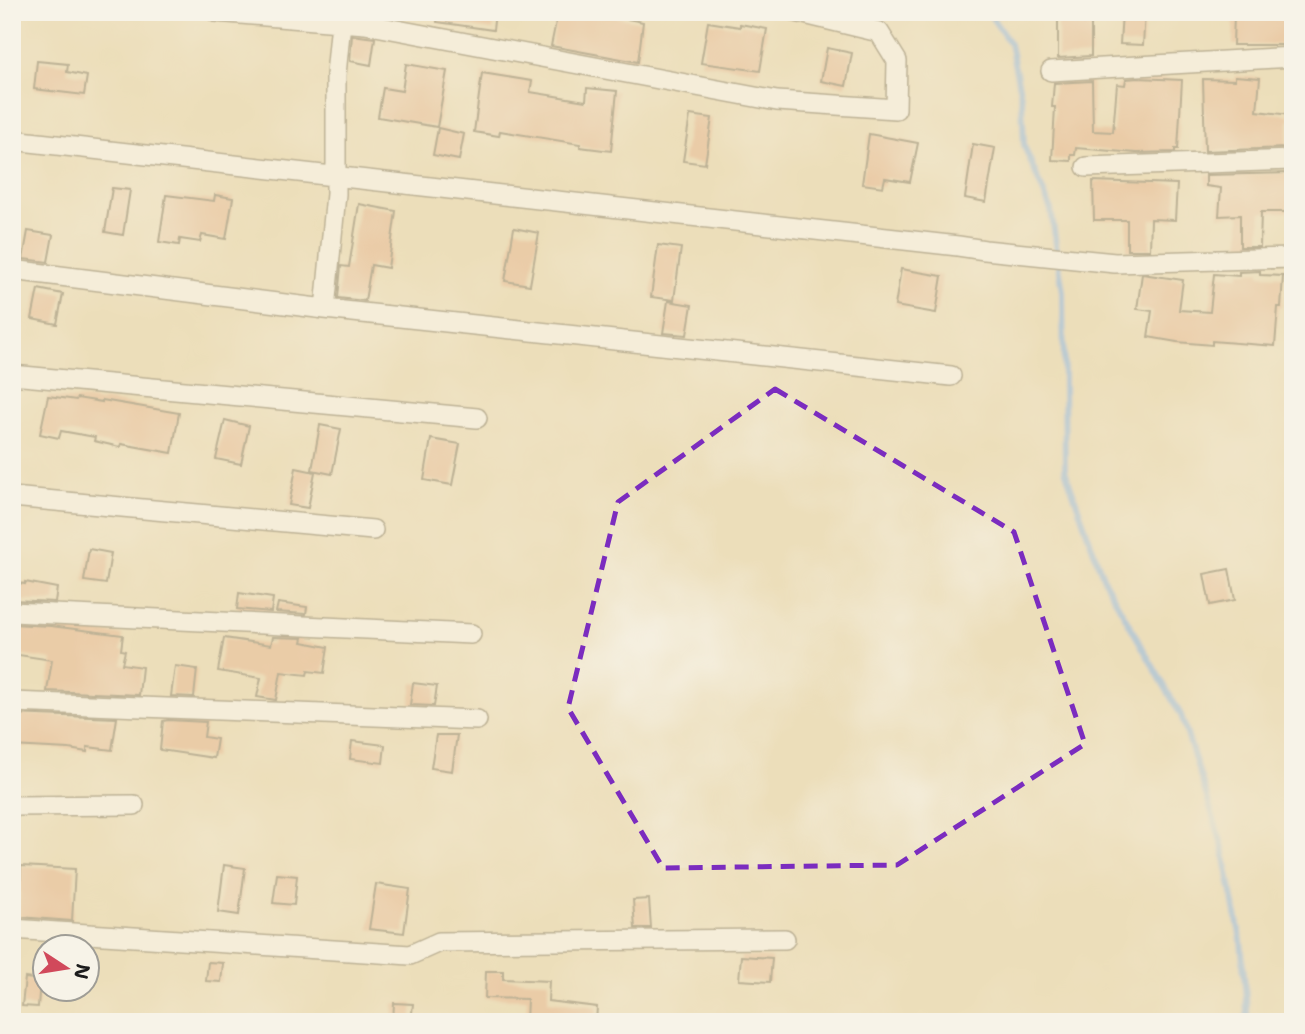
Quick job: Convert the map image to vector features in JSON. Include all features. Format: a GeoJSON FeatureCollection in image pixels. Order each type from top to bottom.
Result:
{"type":"FeatureCollection","features":[{"type":"Feature","properties":{"kind":"street"},"geometry":{"type":"LineString","coordinates":[[216,12],[341,22],[363,18],[777,101],[896,108],[897,61],[879,32],[796,12]]}},
{"type":"Feature","properties":{"kind":"street"},"geometry":{"type":"LineString","coordinates":[[326,309],[336,194],[336,75],[341,22]]}},
{"type":"Feature","properties":{"kind":"street"},"geometry":{"type":"LineString","coordinates":[[1051,71],[1293,57]]}},
{"type":"Feature","properties":{"kind":"street"},"geometry":{"type":"LineString","coordinates":[[12,140],[1058,257],[1115,262],[1293,258]]}},
{"type":"Feature","properties":{"kind":"street"},"geometry":{"type":"LineString","coordinates":[[1086,167],[1293,160]]}},
{"type":"Feature","properties":{"kind":"street"},"geometry":{"type":"LineString","coordinates":[[12,270],[326,309],[951,376]]}},
{"type":"Feature","properties":{"kind":"street"},"geometry":{"type":"LineString","coordinates":[[12,375],[477,418]]}},
{"type":"Feature","properties":{"kind":"street"},"geometry":{"type":"LineString","coordinates":[[12,497],[373,530]]}},
{"type":"Feature","properties":{"kind":"street"},"geometry":{"type":"LineString","coordinates":[[12,612],[471,634]]}},
{"type":"Feature","properties":{"kind":"street"},"geometry":{"type":"LineString","coordinates":[[12,702],[477,720]]}},
{"type":"Feature","properties":{"kind":"street"},"geometry":{"type":"LineString","coordinates":[[12,806],[134,805]]}},
{"type":"Feature","properties":{"kind":"street"},"geometry":{"type":"LineString","coordinates":[[12,929],[410,955],[439,942],[785,939]]}},
{"type":"Feature","properties":{"kind":"highlighted area"},"geometry":{"type":"Polygon","coordinates":[[[775,389],[1014,532],[1085,744],[897,865],[663,868],[568,708],[618,502],[775,389]]]}},
{"type":"Feature","properties":{"kind":"building"},"geometry":{"type":"Polygon","coordinates":[[[438,12],[495,12],[493,30],[437,22],[438,12]]]}},
{"type":"Feature","properties":{"kind":"building"},"geometry":{"type":"Polygon","coordinates":[[[558,12],[613,12],[612,16],[643,22],[638,62],[551,46],[558,12]]]}},
{"type":"Feature","properties":{"kind":"building"},"geometry":{"type":"Polygon","coordinates":[[[1058,12],[1086,12],[1085,23],[1091,22],[1091,56],[1058,58],[1058,12]]]}},
{"type":"Feature","properties":{"kind":"building"},"geometry":{"type":"Polygon","coordinates":[[[1122,12],[1145,12],[1143,45],[1120,44],[1122,12]]]}},
{"type":"Feature","properties":{"kind":"building"},"geometry":{"type":"Polygon","coordinates":[[[1234,14],[1291,15],[1290,45],[1233,45],[1234,14]]]}},
{"type":"Feature","properties":{"kind":"building"},"geometry":{"type":"Polygon","coordinates":[[[708,22],[767,29],[760,71],[701,63],[708,22]]]}},
{"type":"Feature","properties":{"kind":"building"},"geometry":{"type":"Polygon","coordinates":[[[352,35],[375,38],[371,65],[350,61],[352,35]]]}},
{"type":"Feature","properties":{"kind":"building"},"geometry":{"type":"Polygon","coordinates":[[[827,48],[852,53],[846,86],[821,81],[827,48]]]}},
{"type":"Feature","properties":{"kind":"building"},"geometry":{"type":"Polygon","coordinates":[[[37,61],[68,64],[67,72],[87,76],[84,95],[34,89],[37,61]]]}},
{"type":"Feature","properties":{"kind":"building"},"geometry":{"type":"Polygon","coordinates":[[[406,64],[447,71],[437,127],[378,117],[383,88],[402,91],[406,64]]]}},
{"type":"Feature","properties":{"kind":"building"},"geometry":{"type":"Polygon","coordinates":[[[482,73],[532,81],[530,92],[586,101],[587,88],[617,91],[611,151],[500,131],[499,136],[474,132],[482,73]]]}},
{"type":"Feature","properties":{"kind":"building"},"geometry":{"type":"Polygon","coordinates":[[[1235,76],[1260,78],[1257,111],[1290,115],[1286,148],[1205,151],[1203,79],[1235,80],[1235,76]]]}},
{"type":"Feature","properties":{"kind":"building"},"geometry":{"type":"Polygon","coordinates":[[[1126,79],[1182,80],[1178,149],[1175,149],[1175,152],[1136,153],[1076,148],[1075,155],[1071,155],[1071,161],[1052,160],[1054,83],[1092,81],[1093,131],[1113,132],[1117,84],[1125,85],[1126,79]]]}},
{"type":"Feature","properties":{"kind":"building"},"geometry":{"type":"Polygon","coordinates":[[[690,115],[712,118],[705,164],[683,161],[690,115]]]}},
{"type":"Feature","properties":{"kind":"building"},"geometry":{"type":"Polygon","coordinates":[[[438,128],[464,134],[459,160],[433,155],[438,128]]]}},
{"type":"Feature","properties":{"kind":"building"},"geometry":{"type":"Polygon","coordinates":[[[869,134],[918,143],[910,182],[885,178],[883,187],[862,184],[869,134]]]}},
{"type":"Feature","properties":{"kind":"building"},"geometry":{"type":"Polygon","coordinates":[[[973,144],[995,148],[986,202],[965,198],[973,144]]]}},
{"type":"Feature","properties":{"kind":"building"},"geometry":{"type":"Polygon","coordinates":[[[1290,173],[1289,212],[1261,212],[1260,247],[1240,247],[1240,215],[1219,216],[1221,188],[1206,186],[1206,175],[1290,173]]]}},
{"type":"Feature","properties":{"kind":"building"},"geometry":{"type":"Polygon","coordinates":[[[1093,181],[1177,184],[1175,220],[1151,219],[1150,250],[1127,250],[1127,220],[1094,220],[1093,181]]]}},
{"type":"Feature","properties":{"kind":"building"},"geometry":{"type":"Polygon","coordinates":[[[112,188],[130,190],[123,235],[105,232],[112,188]]]}},
{"type":"Feature","properties":{"kind":"building"},"geometry":{"type":"Polygon","coordinates":[[[166,195],[214,201],[215,195],[233,198],[226,239],[202,235],[200,242],[180,239],[179,245],[159,242],[166,195]]]}},
{"type":"Feature","properties":{"kind":"building"},"geometry":{"type":"Polygon","coordinates":[[[359,204],[396,211],[388,268],[371,265],[365,301],[338,298],[341,266],[349,267],[359,204]]]}},
{"type":"Feature","properties":{"kind":"building"},"geometry":{"type":"Polygon","coordinates":[[[514,228],[539,233],[530,285],[505,281],[514,228]]]}},
{"type":"Feature","properties":{"kind":"building"},"geometry":{"type":"Polygon","coordinates":[[[28,231],[53,235],[48,262],[23,259],[28,231]]]}},
{"type":"Feature","properties":{"kind":"building"},"geometry":{"type":"Polygon","coordinates":[[[658,245],[681,248],[674,300],[651,297],[658,245]]]}},
{"type":"Feature","properties":{"kind":"building"},"geometry":{"type":"Polygon","coordinates":[[[901,269],[942,276],[936,313],[895,306],[901,269]]]}},
{"type":"Feature","properties":{"kind":"building"},"geometry":{"type":"Polygon","coordinates":[[[1260,271],[1260,275],[1283,276],[1275,346],[1212,341],[1212,345],[1148,337],[1152,311],[1137,309],[1142,274],[1183,280],[1179,310],[1210,312],[1214,274],[1239,276],[1239,272],[1260,271]]]}},
{"type":"Feature","properties":{"kind":"building"},"geometry":{"type":"Polygon","coordinates":[[[38,289],[63,294],[57,324],[32,319],[38,289]]]}},
{"type":"Feature","properties":{"kind":"building"},"geometry":{"type":"Polygon","coordinates":[[[668,301],[692,305],[687,335],[663,333],[668,301]]]}},
{"type":"Feature","properties":{"kind":"building"},"geometry":{"type":"Polygon","coordinates":[[[48,396],[102,400],[179,413],[172,453],[121,444],[120,447],[94,441],[95,437],[61,431],[59,438],[40,434],[48,396]]]}},
{"type":"Feature","properties":{"kind":"building"},"geometry":{"type":"Polygon","coordinates":[[[225,420],[249,426],[241,464],[216,459],[225,420]]]}},
{"type":"Feature","properties":{"kind":"building"},"geometry":{"type":"Polygon","coordinates":[[[320,425],[341,429],[332,474],[312,470],[320,425]]]}},
{"type":"Feature","properties":{"kind":"building"},"geometry":{"type":"Polygon","coordinates":[[[431,439],[460,444],[452,485],[424,480],[431,439]]]}},
{"type":"Feature","properties":{"kind":"building"},"geometry":{"type":"Polygon","coordinates":[[[296,468],[315,472],[308,508],[289,505],[296,468]]]}},
{"type":"Feature","properties":{"kind":"building"},"geometry":{"type":"Polygon","coordinates":[[[89,549],[111,553],[106,584],[84,581],[89,549]]]}},
{"type":"Feature","properties":{"kind":"building"},"geometry":{"type":"Polygon","coordinates":[[[1229,569],[1235,600],[1210,605],[1204,574],[1229,569]]]}},
{"type":"Feature","properties":{"kind":"building"},"geometry":{"type":"Polygon","coordinates":[[[12,582],[57,588],[55,602],[12,600],[12,582]]]}},
{"type":"Feature","properties":{"kind":"building"},"geometry":{"type":"Polygon","coordinates":[[[239,593],[273,598],[271,612],[237,609],[239,593]]]}},
{"type":"Feature","properties":{"kind":"building"},"geometry":{"type":"Polygon","coordinates":[[[278,603],[307,607],[306,614],[276,612],[278,603]]]}},
{"type":"Feature","properties":{"kind":"building"},"geometry":{"type":"Polygon","coordinates":[[[12,624],[123,635],[121,650],[125,651],[122,664],[142,667],[139,695],[47,691],[52,660],[12,654],[12,624]]]}},
{"type":"Feature","properties":{"kind":"building"},"geometry":{"type":"Polygon","coordinates":[[[273,637],[303,638],[302,642],[328,647],[324,673],[308,671],[307,675],[281,672],[276,700],[257,697],[261,678],[218,671],[224,638],[271,645],[273,637]]]}},
{"type":"Feature","properties":{"kind":"building"},"geometry":{"type":"Polygon","coordinates":[[[175,666],[197,669],[194,697],[171,696],[175,666]]]}},
{"type":"Feature","properties":{"kind":"building"},"geometry":{"type":"Polygon","coordinates":[[[413,683],[437,686],[434,706],[410,705],[413,683]]]}},
{"type":"Feature","properties":{"kind":"building"},"geometry":{"type":"Polygon","coordinates":[[[12,714],[117,718],[112,750],[87,747],[87,752],[12,746],[12,714]]]}},
{"type":"Feature","properties":{"kind":"building"},"geometry":{"type":"Polygon","coordinates":[[[163,721],[206,722],[204,737],[217,739],[214,758],[160,750],[163,721]]]}},
{"type":"Feature","properties":{"kind":"building"},"geometry":{"type":"Polygon","coordinates":[[[436,735],[457,735],[452,771],[431,768],[436,735]]]}},
{"type":"Feature","properties":{"kind":"building"},"geometry":{"type":"Polygon","coordinates":[[[352,741],[385,745],[383,763],[350,759],[352,741]]]}},
{"type":"Feature","properties":{"kind":"building"},"geometry":{"type":"Polygon","coordinates":[[[224,865],[245,868],[239,915],[218,912],[224,865]]]}},
{"type":"Feature","properties":{"kind":"building"},"geometry":{"type":"Polygon","coordinates":[[[21,866],[75,869],[72,921],[19,917],[21,866]]]}},
{"type":"Feature","properties":{"kind":"building"},"geometry":{"type":"Polygon","coordinates":[[[277,874],[297,876],[294,905],[273,903],[277,874]]]}},
{"type":"Feature","properties":{"kind":"building"},"geometry":{"type":"Polygon","coordinates":[[[376,884],[410,889],[404,933],[369,929],[376,884]]]}},
{"type":"Feature","properties":{"kind":"building"},"geometry":{"type":"Polygon","coordinates":[[[649,899],[651,928],[635,928],[633,900],[649,899]]]}},
{"type":"Feature","properties":{"kind":"building"},"geometry":{"type":"Polygon","coordinates":[[[741,956],[772,958],[770,982],[739,980],[741,956]]]}},
{"type":"Feature","properties":{"kind":"building"},"geometry":{"type":"Polygon","coordinates":[[[208,962],[223,963],[221,982],[206,981],[208,962]]]}},
{"type":"Feature","properties":{"kind":"building"},"geometry":{"type":"Polygon","coordinates":[[[486,971],[503,971],[503,979],[549,981],[548,1001],[597,1007],[596,1022],[526,1022],[527,999],[485,998],[486,971]]]}},
{"type":"Feature","properties":{"kind":"building"},"geometry":{"type":"Polygon","coordinates":[[[25,978],[32,979],[32,1002],[38,1002],[38,1007],[22,1006],[25,978]]]}},
{"type":"Feature","properties":{"kind":"building"},"geometry":{"type":"Polygon","coordinates":[[[394,1003],[413,1004],[411,1022],[393,1022],[394,1003]]]}},
{"type":"Feature","properties":{"kind":"waterway"},"geometry":{"type":"LineString","coordinates":[[988,12],[1010,44],[1022,101],[1024,146],[1051,210],[1063,292],[1065,470],[1104,580],[1181,715],[1223,848],[1241,940],[1248,1022]]}}]}
